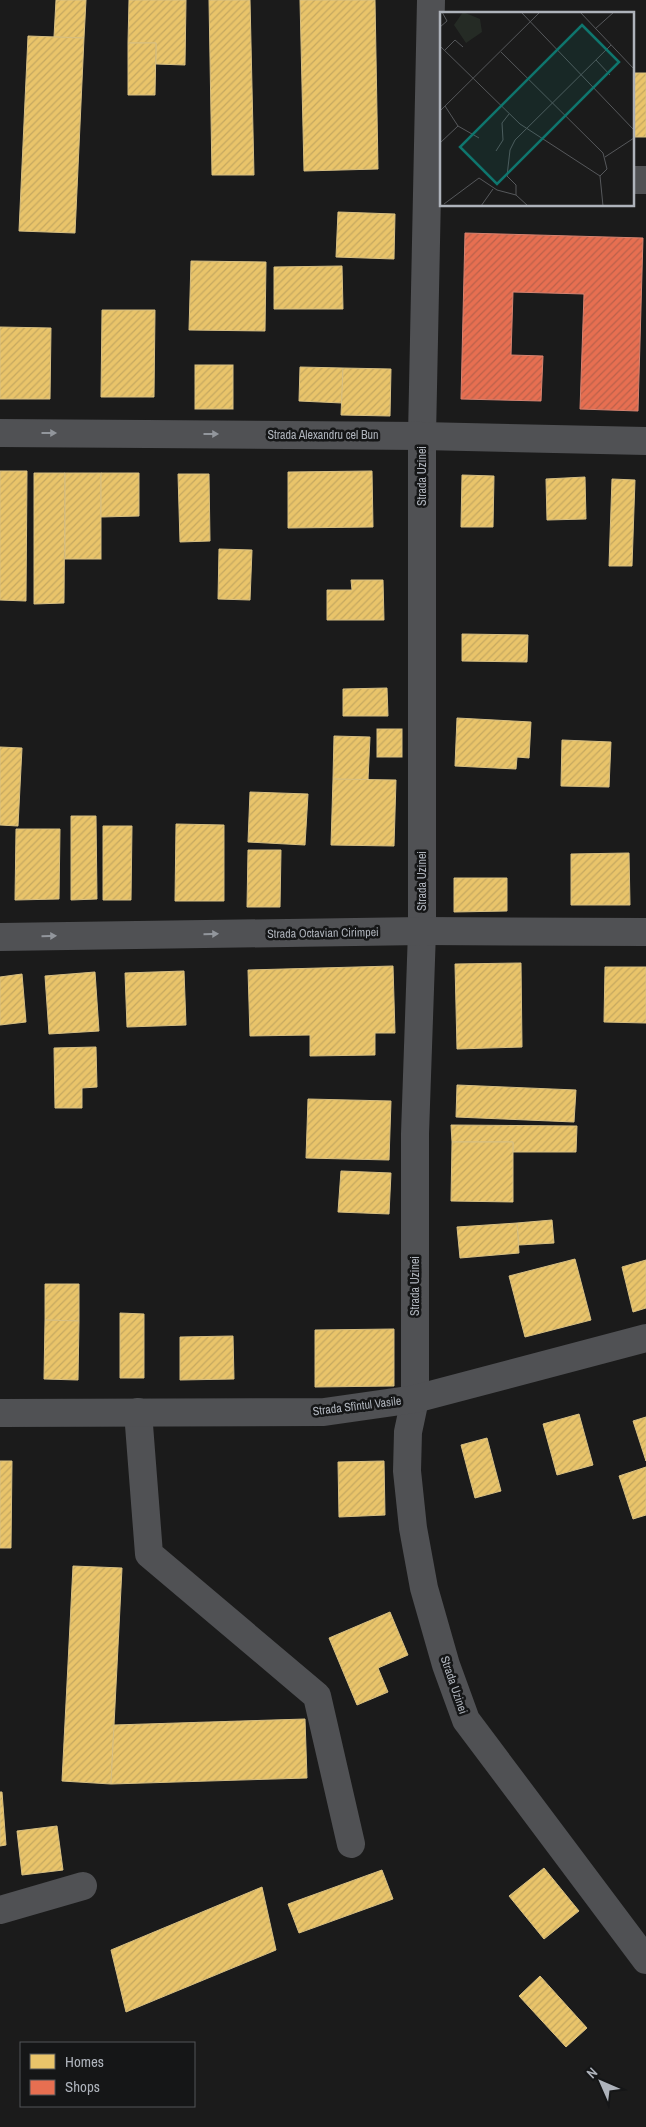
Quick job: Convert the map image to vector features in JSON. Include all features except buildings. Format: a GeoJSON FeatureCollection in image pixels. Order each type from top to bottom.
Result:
{"type":"FeatureCollection","features":[{"type":"Feature","properties":{"kind":"street","name":"Strada Uzinei"},"geometry":{"type":"LineString","coordinates":[[431,0],[434,176],[422,436],[422,931],[415,1134],[414,1399],[408,1432],[407,1470],[413,1528],[424,1588],[446,1665],[466,1720],[646,1960]]}},
{"type":"Feature","properties":{"kind":"street","name":"Strada Alexandru cel Bun"},"geometry":{"type":"LineString","coordinates":[[0,432],[422,436],[646,441]]}},
{"type":"Feature","properties":{"kind":"street","name":"Strada Octavian Cirimpei"},"geometry":{"type":"LineString","coordinates":[[0,937],[422,931],[646,932]]}},
{"type":"Feature","properties":{"kind":"street","name":"Strada Sfîntul Vasile"},"geometry":{"type":"LineString","coordinates":[[0,1413],[324,1412],[414,1399],[646,1338]]}},
{"type":"Feature","properties":{"kind":"street"},"geometry":{"type":"LineString","coordinates":[[138,1412],[149,1554],[318,1696],[351,1844]]}},
{"type":"Feature","properties":{"kind":"street"},"geometry":{"type":"LineString","coordinates":[[0,1910],[83,1886]]}}]}
